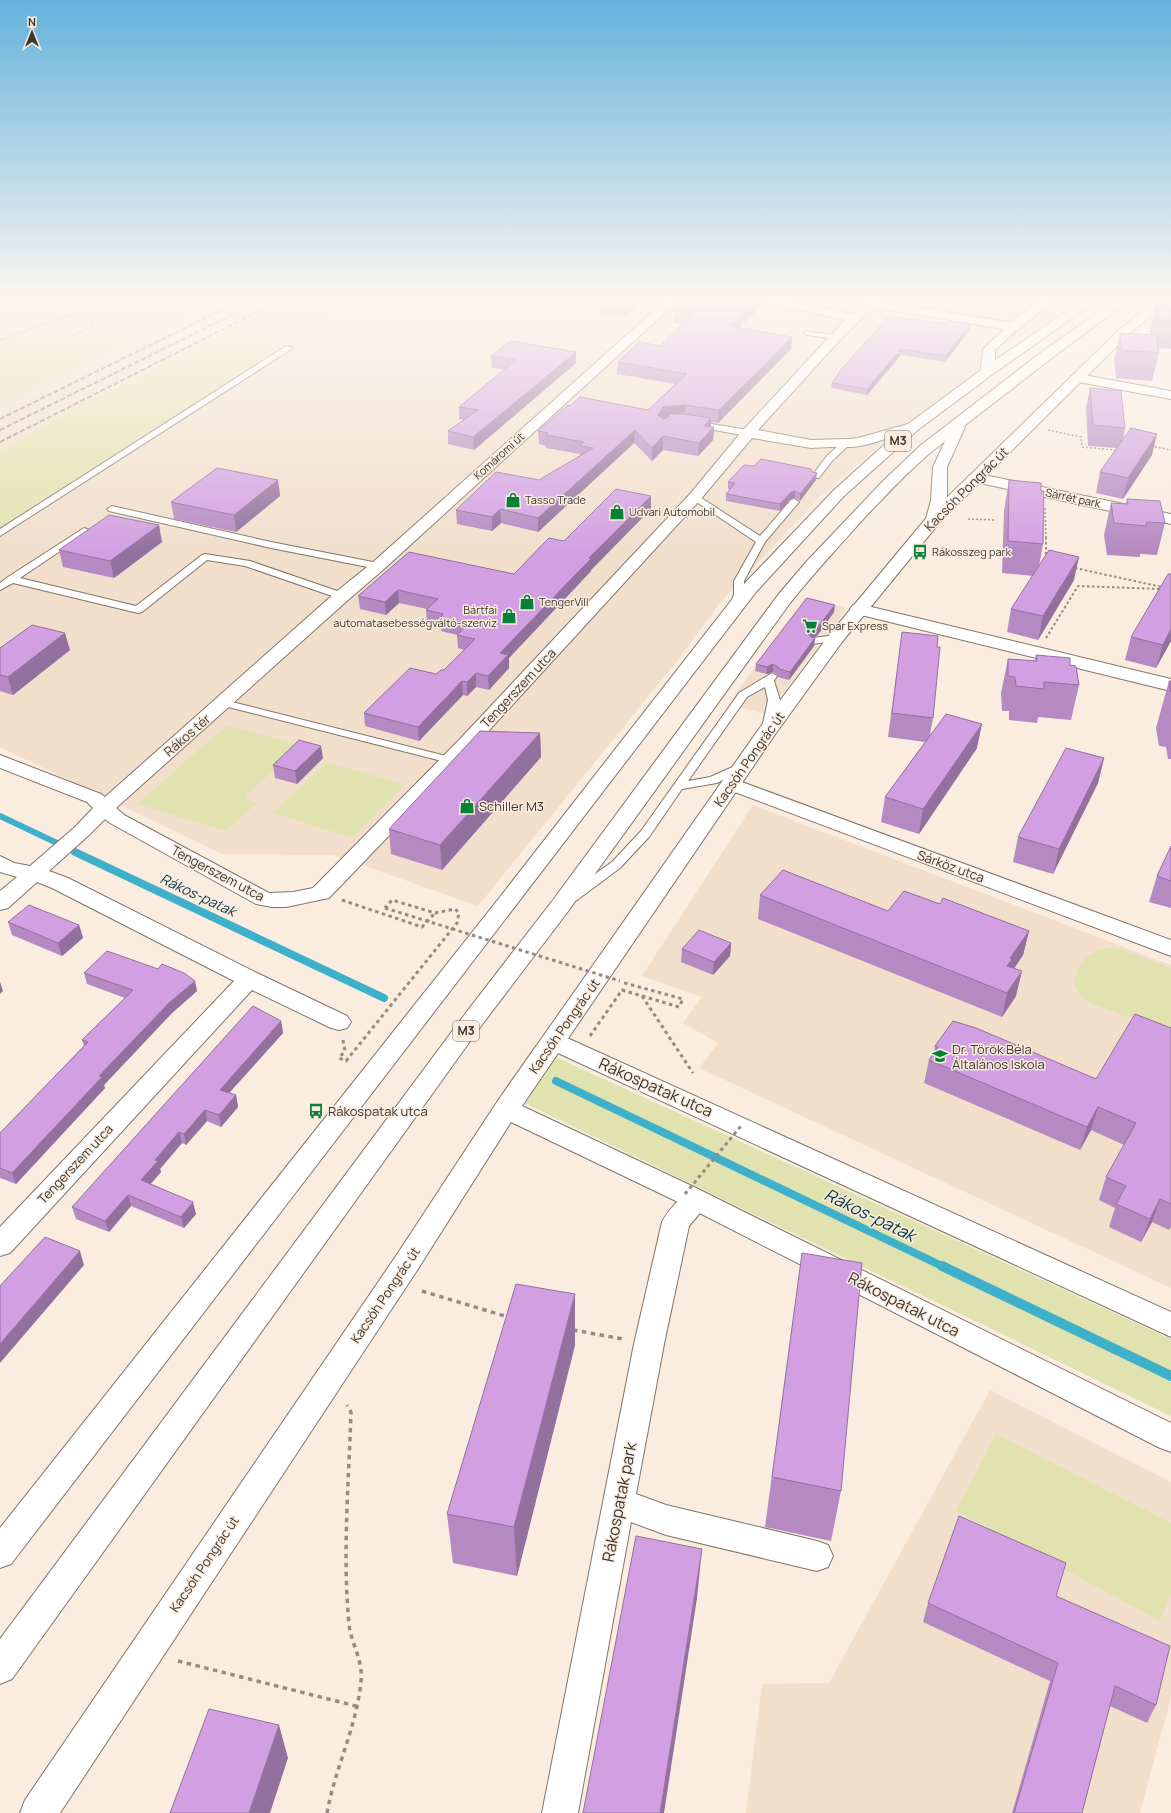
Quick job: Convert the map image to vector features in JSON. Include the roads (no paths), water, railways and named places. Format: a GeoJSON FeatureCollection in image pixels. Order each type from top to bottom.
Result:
{"type":"FeatureCollection","features":[{"type":"Feature","properties":{"kind":"street","name":"Komáromi út"},"geometry":{"type":"LineString","coordinates":[[342,596],[378,566],[580,384]]}},
{"type":"Feature","properties":{"kind":"street","name":"Tengerszem utca"},"geometry":{"type":"LineString","coordinates":[[105,808],[117,819],[264,899],[282,902],[321,893],[450,760],[695,498],[748,433],[793,384]]}},
{"type":"Feature","properties":{"kind":"street","name":"M3"},"geometry":{"type":"LineString","coordinates":[[0,1553],[508,902],[735,607],[780,556],[840,493],[914,426],[970,384]]}},
{"type":"Feature","properties":{"kind":"street","name":"M3"},"geometry":{"type":"LineString","coordinates":[[0,1667],[473,1020],[561,905],[784,599],[813,564],[889,483],[926,448],[1010,384]]}},
{"type":"Feature","properties":{"kind":"street","name":"Kacsóh Pongrác út"},"geometry":{"type":"LineString","coordinates":[[38,1813],[406,1264],[506,1109],[563,1045],[731,784],[768,730],[836,638],[934,519],[1072,384]]}},
{"type":"Feature","properties":{"kind":"street"},"geometry":{"type":"LineString","coordinates":[[1114,384],[1169,392]]}},
{"type":"Feature","properties":{"kind":"street"},"geometry":{"type":"LineString","coordinates":[[934,519],[939,500],[940,467],[961,421]]}},
{"type":"Feature","properties":{"kind":"street"},"geometry":{"type":"LineString","coordinates":[[748,433],[811,444],[846,443],[873,438],[914,426]]}},
{"type":"Feature","properties":{"kind":"street","name":"Sárrét park"},"geometry":{"type":"LineString","coordinates":[[975,478],[1171,519]]}},
{"type":"Feature","properties":{"kind":"street","name":"Rákos tér"},"geometry":{"type":"LineString","coordinates":[[0,903],[52,858],[105,808],[342,596]]}},
{"type":"Feature","properties":{"kind":"street"},"geometry":{"type":"LineString","coordinates":[[859,609],[1171,685]]}},
{"type":"Feature","properties":{"kind":"street"},"geometry":{"type":"LineString","coordinates":[[0,761],[94,798],[105,808]]}},
{"type":"Feature","properties":{"kind":"street","name":"Sárköz utca"},"geometry":{"type":"LineString","coordinates":[[731,784],[1171,948]]}},
{"type":"Feature","properties":{"kind":"street"},"geometry":{"type":"LineString","coordinates":[[0,863],[8,868],[33,873],[60,883],[249,979],[339,1022]]}},
{"type":"Feature","properties":{"kind":"street","name":"Tengerszem utca"},"geometry":{"type":"LineString","coordinates":[[0,1245],[249,979]]}},
{"type":"Feature","properties":{"kind":"street","name":"Rákospatak utca"},"geometry":{"type":"LineString","coordinates":[[563,1045],[1171,1325]]}},
{"type":"Feature","properties":{"kind":"street","name":"Rákospatak utca"},"geometry":{"type":"LineString","coordinates":[[506,1109],[691,1197],[1171,1438]]}},
{"type":"Feature","properties":{"kind":"street","name":"Rákospatak park"},"geometry":{"type":"LineString","coordinates":[[560,1813],[649,1344],[676,1222],[691,1197]]}},
{"type":"Feature","properties":{"kind":"street"},"geometry":{"type":"LineString","coordinates":[[619,1503],[666,1520],[817,1556]]}},
{"type":"Feature","properties":{"kind":"lane"},"geometry":{"type":"LineString","coordinates":[[0,533],[233,384]]}},
{"type":"Feature","properties":{"kind":"lane"},"geometry":{"type":"LineString","coordinates":[[684,422],[748,433]]}},
{"type":"Feature","properties":{"kind":"lane"},"geometry":{"type":"LineString","coordinates":[[816,476],[829,459],[846,443]]}},
{"type":"Feature","properties":{"kind":"lane"},"geometry":{"type":"LineString","coordinates":[[695,498],[761,541]]}},
{"type":"Feature","properties":{"kind":"lane"},"geometry":{"type":"LineString","coordinates":[[735,607],[739,594],[739,581],[761,541],[794,502]]}},
{"type":"Feature","properties":{"kind":"lane"},"geometry":{"type":"LineString","coordinates":[[112,509],[271,545],[378,566]]}},
{"type":"Feature","properties":{"kind":"lane"},"geometry":{"type":"LineString","coordinates":[[0,587],[84,531]]}},
{"type":"Feature","properties":{"kind":"lane"},"geometry":{"type":"LineString","coordinates":[[11,579],[138,610],[205,558],[247,563],[342,596]]}},
{"type":"Feature","properties":{"kind":"lane"},"geometry":{"type":"LineString","coordinates":[[813,641],[836,638]]}},
{"type":"Feature","properties":{"kind":"lane"},"geometry":{"type":"LineString","coordinates":[[561,905],[616,865],[645,834],[744,694],[770,678],[774,700],[768,730]]}},
{"type":"Feature","properties":{"kind":"lane"},"geometry":{"type":"LineString","coordinates":[[224,703],[450,760]]}},
{"type":"Feature","properties":{"kind":"lane"},"geometry":{"type":"LineString","coordinates":[[678,786],[713,780],[744,765]]}},
{"type":"Feature","properties":{"kind":"waterway","name":"Rákos-patak"},"geometry":{"type":"LineString","coordinates":[[0,816],[78,853]]}},
{"type":"Feature","properties":{"kind":"waterway","name":"Rákos-patak"},"geometry":{"type":"LineString","coordinates":[[75,852],[384,998]]}},
{"type":"Feature","properties":{"kind":"waterway","name":"Rákos-patak"},"geometry":{"type":"LineString","coordinates":[[556,1081],[944,1267]]}},
{"type":"Feature","properties":{"kind":"waterway","name":"Rákos-patak"},"geometry":{"type":"LineString","coordinates":[[942,1266],[1171,1376]]}},
{"type":"Feature","properties":{"kind":"railway"},"geometry":{"type":"LineString","coordinates":[[0,419],[72,384]]}},
{"type":"Feature","properties":{"kind":"railway"},"geometry":{"type":"LineString","coordinates":[[0,430],[93,384]]}},
{"type":"Feature","properties":{"kind":"railway"},"geometry":{"type":"LineString","coordinates":[[0,442],[116,384]]}},
{"type":"Feature","properties":{"kind":"place","name":"Tasso Trade"},"geometry":{"type":"Point","coordinates":[513,500]}},
{"type":"Feature","properties":{"kind":"place","name":"Udvari Automobil"},"geometry":{"type":"Point","coordinates":[617,512]}},
{"type":"Feature","properties":{"kind":"place","name":"Rákosszeg park"},"geometry":{"type":"Point","coordinates":[920,552]}},
{"type":"Feature","properties":{"kind":"place","name":"TengerVill"},"geometry":{"type":"Point","coordinates":[527,602]}},
{"type":"Feature","properties":{"kind":"place","name":"Bártfai automatasebességváltó-szerviz"},"geometry":{"type":"Point","coordinates":[509,616]}},
{"type":"Feature","properties":{"kind":"place","name":"Spar Express"},"geometry":{"type":"Point","coordinates":[810,626]}},
{"type":"Feature","properties":{"kind":"place","name":"Schiller M3"},"geometry":{"type":"Point","coordinates":[467,806]}},
{"type":"Feature","properties":{"kind":"place","name":"Dr. Török Béla Általános Iskola"},"geometry":{"type":"Point","coordinates":[940,1056]}},
{"type":"Feature","properties":{"kind":"place","name":"Rákospatak utca"},"geometry":{"type":"Point","coordinates":[316,1111]}}]}
